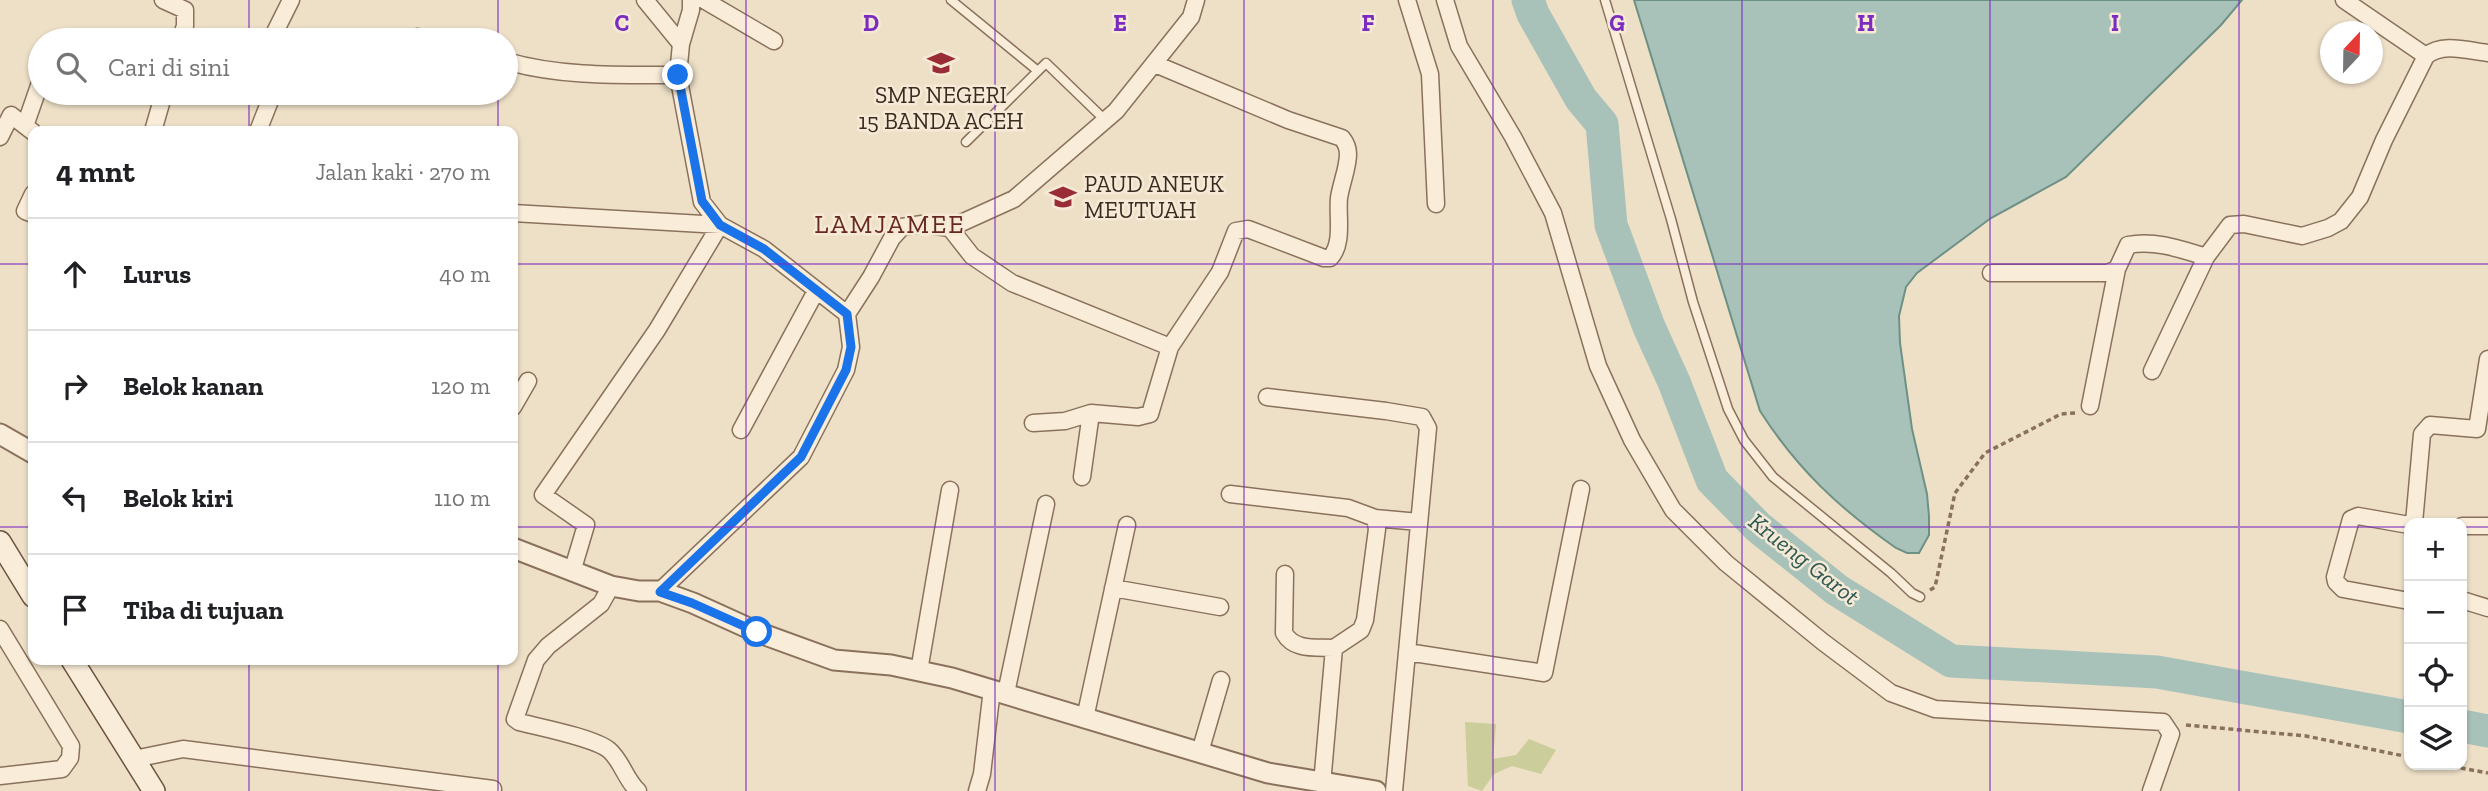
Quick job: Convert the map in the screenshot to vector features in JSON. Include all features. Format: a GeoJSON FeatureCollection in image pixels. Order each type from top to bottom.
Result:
{"type":"FeatureCollection","features":[{"type":"Feature","properties":{"kind":"main road"},"geometry":{"type":"LineString","coordinates":[[0,542],[28,588]]}},
{"type":"Feature","properties":{"kind":"main road"},"geometry":{"type":"LineString","coordinates":[[75,665],[153,791]]}},
{"type":"Feature","properties":{"kind":"street"},"geometry":{"type":"LineString","coordinates":[[163,0],[187,5],[184,28]]}},
{"type":"Feature","properties":{"kind":"street"},"geometry":{"type":"LineString","coordinates":[[277,28],[291,0]]}},
{"type":"Feature","properties":{"kind":"street"},"geometry":{"type":"LineString","coordinates":[[645,0],[681,44]]}},
{"type":"Feature","properties":{"kind":"street"},"geometry":{"type":"LineString","coordinates":[[691,0],[691,10],[681,44],[678,75],[702,201],[720,225],[764,249],[847,314]]}},
{"type":"Feature","properties":{"kind":"street"},"geometry":{"type":"LineString","coordinates":[[704,0],[774,41]]}},
{"type":"Feature","properties":{"kind":"street"},"geometry":{"type":"LineString","coordinates":[[660,592],[801,457],[846,370],[851,347],[847,314],[892,238],[902,227],[922,224],[950,228],[1014,198],[1116,111],[1191,17],[1196,0]]}},
{"type":"Feature","properties":{"kind":"street"},"geometry":{"type":"LineString","coordinates":[[1407,0],[1430,74],[1436,204]]}},
{"type":"Feature","properties":{"kind":"street"},"geometry":{"type":"LineString","coordinates":[[1445,0],[1459,46],[1513,137],[1553,213],[1598,366],[1632,440],[1673,510],[1726,564],[1822,642],[1891,693],[1935,709],[2163,722],[2171,734],[2151,791]]}},
{"type":"Feature","properties":{"kind":"street"},"geometry":{"type":"LineString","coordinates":[[2344,0],[2426,56]]}},
{"type":"Feature","properties":{"kind":"street"},"geometry":{"type":"LineString","coordinates":[[2152,371],[2206,257],[2230,225],[2244,223],[2302,236],[2329,228],[2341,221],[2360,197],[2426,56],[2432,51],[2448,48],[2488,53]]}},
{"type":"Feature","properties":{"kind":"street"},"geometry":{"type":"LineString","coordinates":[[518,64],[603,75],[678,75]]}},
{"type":"Feature","properties":{"kind":"street"},"geometry":{"type":"LineString","coordinates":[[1033,424],[1065,421],[1091,413],[1138,417],[1150,414],[1170,346],[1220,272],[1236,231],[1248,229],[1324,258],[1330,258],[1334,254],[1339,200],[1348,154],[1347,145],[1342,138],[1288,120],[1155,64]]}},
{"type":"Feature","properties":{"kind":"street"},"geometry":{"type":"LineString","coordinates":[[30,126],[35,105]]}},
{"type":"Feature","properties":{"kind":"street"},"geometry":{"type":"LineString","coordinates":[[154,126],[161,105]]}},
{"type":"Feature","properties":{"kind":"street"},"geometry":{"type":"LineString","coordinates":[[260,126],[268,105]]}},
{"type":"Feature","properties":{"kind":"street"},"geometry":{"type":"LineString","coordinates":[[0,137],[11,115],[28,128]]}},
{"type":"Feature","properties":{"kind":"street"},"geometry":{"type":"LineString","coordinates":[[518,213],[720,225]]}},
{"type":"Feature","properties":{"kind":"street"},"geometry":{"type":"LineString","coordinates":[[572,572],[586,525],[543,495],[657,330],[720,225]]}},
{"type":"Feature","properties":{"kind":"street"},"geometry":{"type":"LineString","coordinates":[[950,228],[972,256],[1012,282],[1170,346]]}},
{"type":"Feature","properties":{"kind":"street"},"geometry":{"type":"LineString","coordinates":[[2090,406],[2118,269],[2128,245],[2142,242],[2161,244],[2206,257]]}},
{"type":"Feature","properties":{"kind":"street"},"geometry":{"type":"LineString","coordinates":[[1991,274],[2097,274],[2118,269]]}},
{"type":"Feature","properties":{"kind":"street"},"geometry":{"type":"LineString","coordinates":[[741,430],[816,291]]}},
{"type":"Feature","properties":{"kind":"street"},"geometry":{"type":"LineString","coordinates":[[2413,518],[2422,434],[2430,425],[2483,430],[2488,359]]}},
{"type":"Feature","properties":{"kind":"street"},"geometry":{"type":"LineString","coordinates":[[518,398],[528,381]]}},
{"type":"Feature","properties":{"kind":"street"},"geometry":{"type":"LineString","coordinates":[[1267,397],[1422,417],[1428,428],[1394,791]]}},
{"type":"Feature","properties":{"kind":"street"},"geometry":{"type":"LineString","coordinates":[[1082,477],[1091,413]]}},
{"type":"Feature","properties":{"kind":"street"},"geometry":{"type":"LineString","coordinates":[[0,434],[28,450]]}},
{"type":"Feature","properties":{"kind":"street"},"geometry":{"type":"LineString","coordinates":[[1407,652],[1544,673],[1581,489]]}},
{"type":"Feature","properties":{"kind":"street"},"geometry":{"type":"LineString","coordinates":[[919,671],[950,490]]}},
{"type":"Feature","properties":{"kind":"street"},"geometry":{"type":"LineString","coordinates":[[1230,494],[1348,508],[1375,518],[1419,522]]}},
{"type":"Feature","properties":{"kind":"street"},"geometry":{"type":"LineString","coordinates":[[977,791],[1046,504]]}},
{"type":"Feature","properties":{"kind":"street"},"geometry":{"type":"LineString","coordinates":[[2404,523],[2358,516],[2351,519],[2335,577],[2343,589],[2404,600]]}},
{"type":"Feature","properties":{"kind":"street"},"geometry":{"type":"LineString","coordinates":[[1285,574],[1284,633],[1289,641],[1297,646],[1334,648],[1361,630],[1365,620],[1377,529],[1375,518]]}},
{"type":"Feature","properties":{"kind":"street"},"geometry":{"type":"LineString","coordinates":[[1085,718],[1126,525]]}},
{"type":"Feature","properties":{"kind":"street"},"geometry":{"type":"LineString","coordinates":[[2467,526],[2488,526]]}},
{"type":"Feature","properties":{"kind":"street"},"geometry":{"type":"LineString","coordinates":[[518,550],[611,586],[660,592],[692,603],[757,632],[834,660],[891,665],[919,671],[999,691],[1268,773],[1376,791]]}},
{"type":"Feature","properties":{"kind":"street"},"geometry":{"type":"LineString","coordinates":[[611,586],[601,604],[548,646],[536,660],[515,719],[592,742],[609,750],[628,783],[638,791]]}},
{"type":"Feature","properties":{"kind":"street"},"geometry":{"type":"LineString","coordinates":[[1113,588],[1220,607]]}},
{"type":"Feature","properties":{"kind":"street"},"geometry":{"type":"LineString","coordinates":[[2467,602],[2488,608]]}},
{"type":"Feature","properties":{"kind":"street"},"geometry":{"type":"LineString","coordinates":[[0,629],[71,747],[70,758],[62,769],[0,776]]}},
{"type":"Feature","properties":{"kind":"street"},"geometry":{"type":"LineString","coordinates":[[1322,784],[1334,648]]}},
{"type":"Feature","properties":{"kind":"street"},"geometry":{"type":"LineString","coordinates":[[1200,752],[1221,680]]}},
{"type":"Feature","properties":{"kind":"street"},"geometry":{"type":"LineString","coordinates":[[134,759],[183,748],[494,789]]}},
{"type":"Feature","properties":{"kind":"lane"},"geometry":{"type":"LineString","coordinates":[[951,0],[1038,71]]}},
{"type":"Feature","properties":{"kind":"lane"},"geometry":{"type":"LineString","coordinates":[[1605,0],[1693,302],[1728,409],[1744,440],[1773,477],[1920,597]]}},
{"type":"Feature","properties":{"kind":"lane"},"geometry":{"type":"LineString","coordinates":[[966,142],[1046,63],[1105,120]]}},
{"type":"Feature","properties":{"kind":"path"},"geometry":{"type":"LineString","coordinates":[[1920,597],[1935,587],[1955,493],[1985,453],[2061,414],[2078,412],[2090,406]]}},
{"type":"Feature","properties":{"kind":"path"},"geometry":{"type":"LineString","coordinates":[[2163,722],[2306,736],[2404,756]]}},
{"type":"Feature","properties":{"kind":"path"},"geometry":{"type":"LineString","coordinates":[[2467,769],[2488,773]]}},
{"type":"Feature","properties":{"kind":"green space"},"geometry":{"type":"Polygon","coordinates":[[[1465,722],[1496,724],[1493,759],[1516,755],[1529,739],[1556,750],[1541,774],[1512,766],[1494,774],[1482,791],[1468,786],[1465,722]]]}},
{"type":"Feature","properties":{"kind":"water"},"geometry":{"type":"Polygon","coordinates":[[[1634,0],[2242,0],[2221,25],[2066,177],[1991,218],[1917,273],[1906,287],[1899,316],[1900,343],[1912,429],[1927,494],[1929,516],[1929,535],[1919,553],[1907,553],[1896,548],[1838,503],[1789,452],[1760,411],[1634,0]]]}},
{"type":"Feature","properties":{"kind":"waterway","name":"Krueng Garot"},"geometry":{"type":"LineString","coordinates":[[1528,0],[1533,14],[1581,99],[1602,124],[1611,225],[1649,327],[1674,382],[1712,480],[1758,527],[1837,590],[1951,661],[2157,672],[2404,716]]}},
{"type":"Feature","properties":{"kind":"waterway","name":"Krueng Garot"},"geometry":{"type":"LineString","coordinates":[[2467,727],[2488,731]]}},
{"type":"Feature","properties":{"kind":"place","name":"SMP NEGERI 15 BANDA ACEH"},"geometry":{"type":"Point","coordinates":[941,63]}},
{"type":"Feature","properties":{"kind":"place","name":"PAUD ANEUK MEUTUAH"},"geometry":{"type":"Point","coordinates":[1063,197]}},
{"type":"Feature","properties":{"kind":"district","name":"LAMJAMEE"},"geometry":{"type":"Point","coordinates":[890,224]}},
{"type":"Feature","properties":{"kind":"route"},"geometry":{"type":"LineString","coordinates":[[678,75],[702,201],[720,225],[764,249],[847,314],[851,347],[846,370],[801,457],[660,592],[757,632]]}}]}
